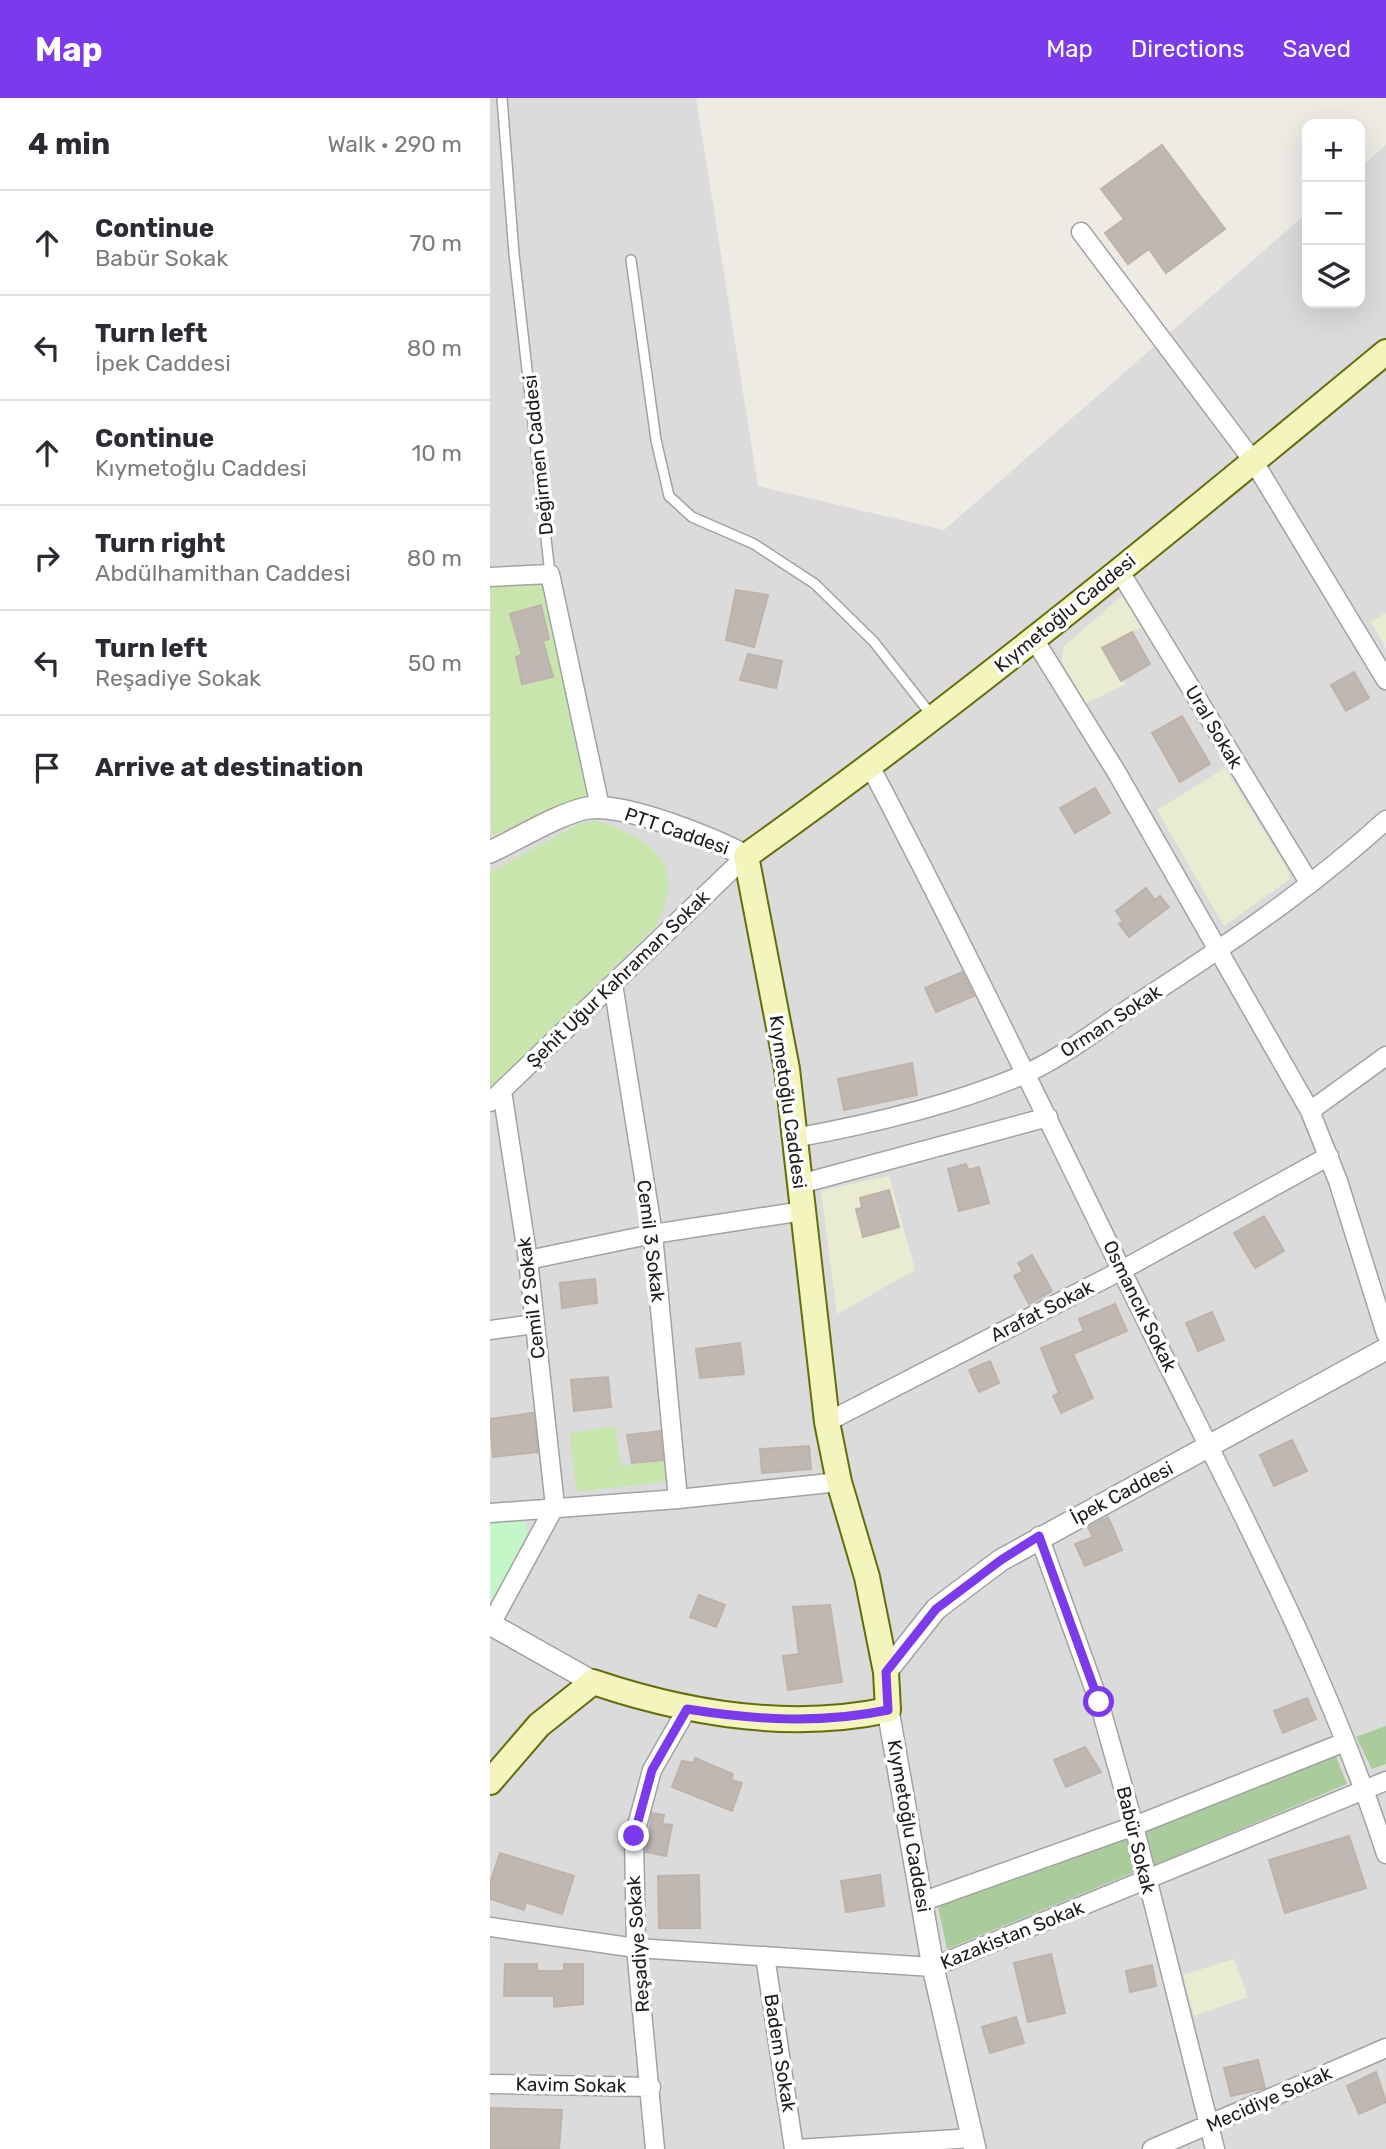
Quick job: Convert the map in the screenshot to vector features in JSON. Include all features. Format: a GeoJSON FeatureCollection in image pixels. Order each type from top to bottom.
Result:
{"type":"FeatureCollection","features":[{"type":"Feature","properties":{"kind":"main road","name":"Kıymetoğlu Caddesi"},"geometry":{"type":"LineString","coordinates":[[888,1710],[886,1672],[867,1577],[839,1482],[827,1422],[787,1069],[746,856],[871,768],[1386,352]]}},
{"type":"Feature","properties":{"kind":"main road"},"geometry":{"type":"LineString","coordinates":[[490,1782],[550,1714],[593,1682],[687,1709],[793,1719],[834,1719],[888,1710]]}},
{"type":"Feature","properties":{"kind":"street"},"geometry":{"type":"LineString","coordinates":[[1082,232],[1254,461],[1386,680]]}},
{"type":"Feature","properties":{"kind":"street","name":"Ural Sokak"},"geometry":{"type":"LineString","coordinates":[[1119,570],[1310,884]]}},
{"type":"Feature","properties":{"kind":"street"},"geometry":{"type":"LineString","coordinates":[[490,577],[550,574]]}},
{"type":"Feature","properties":{"kind":"street","name":"Değirmen Caddesi"},"geometry":{"type":"LineString","coordinates":[[550,574],[600,807]]}},
{"type":"Feature","properties":{"kind":"street"},"geometry":{"type":"LineString","coordinates":[[1034,639],[1117,773],[1310,1111],[1329,1156],[1386,1334]]}},
{"type":"Feature","properties":{"kind":"street","name":"Osmancık Sokak"},"geometry":{"type":"LineString","coordinates":[[871,768],[1028,1073],[1297,1630],[1365,1790],[1386,1854]]}},
{"type":"Feature","properties":{"kind":"street","name":"PTT Caddesi"},"geometry":{"type":"LineString","coordinates":[[490,852],[574,812],[600,807],[621,810],[679,828],[746,856]]}},
{"type":"Feature","properties":{"kind":"street","name":"Orman Sokak"},"geometry":{"type":"LineString","coordinates":[[794,1138],[853,1127],[989,1088],[1028,1073],[1219,950],[1310,884],[1386,820]]}},
{"type":"Feature","properties":{"kind":"street","name":"Şehit Uğur Kahraman Sokak"},"geometry":{"type":"LineString","coordinates":[[496,1097],[746,856]]}},
{"type":"Feature","properties":{"kind":"street","name":"Cemil 3 Sokak"},"geometry":{"type":"LineString","coordinates":[[613,984],[653,1234],[678,1499]]}},
{"type":"Feature","properties":{"kind":"street"},"geometry":{"type":"LineString","coordinates":[[1310,1111],[1386,1056]]}},
{"type":"Feature","properties":{"kind":"street","name":"Cemil 2 Sokak"},"geometry":{"type":"LineString","coordinates":[[496,1097],[528,1260],[555,1506]]}},
{"type":"Feature","properties":{"kind":"street"},"geometry":{"type":"LineString","coordinates":[[800,1184],[1048,1117]]}},
{"type":"Feature","properties":{"kind":"street","name":"Arafat Sokak"},"geometry":{"type":"LineString","coordinates":[[827,1422],[1122,1270],[1329,1156]]}},
{"type":"Feature","properties":{"kind":"street"},"geometry":{"type":"LineString","coordinates":[[528,1260],[653,1234],[803,1211]]}},
{"type":"Feature","properties":{"kind":"street"},"geometry":{"type":"LineString","coordinates":[[490,1330],[534,1324]]}},
{"type":"Feature","properties":{"kind":"street","name":"İpek Caddesi"},"geometry":{"type":"LineString","coordinates":[[886,1672],[936,1609],[1001,1560],[1039,1536],[1210,1447],[1386,1349]]}},
{"type":"Feature","properties":{"kind":"street"},"geometry":{"type":"LineString","coordinates":[[490,1513],[555,1506],[678,1499],[839,1482]]}},
{"type":"Feature","properties":{"kind":"street"},"geometry":{"type":"LineString","coordinates":[[555,1506],[490,1624],[593,1682]]}},
{"type":"Feature","properties":{"kind":"street","name":"Babür Sokak"},"geometry":{"type":"LineString","coordinates":[[1039,1536],[1099,1702],[1134,1826],[1215,2149]]}},
{"type":"Feature","properties":{"kind":"street","name":"Reşadiye Sokak"},"geometry":{"type":"LineString","coordinates":[[655,2149],[636,1948],[632,1867],[642,1799],[652,1770],[687,1709]]}},
{"type":"Feature","properties":{"kind":"street","name":"Kıymetoğlu Caddesi"},"geometry":{"type":"LineString","coordinates":[[888,1710],[924,1901],[933,1967],[974,2144]]}},
{"type":"Feature","properties":{"kind":"street"},"geometry":{"type":"LineString","coordinates":[[924,1901],[1134,1826],[1345,1742]]}},
{"type":"Feature","properties":{"kind":"street","name":"Kazakistan Sokak"},"geometry":{"type":"LineString","coordinates":[[490,1927],[636,1948],[933,1967],[1386,1781]]}},
{"type":"Feature","properties":{"kind":"street","name":"Badem Sokak"},"geometry":{"type":"LineString","coordinates":[[765,1956],[796,2149]]}},
{"type":"Feature","properties":{"kind":"street","name":"Mecidiye Sokak"},"geometry":{"type":"LineString","coordinates":[[1152,2149],[1386,2048]]}},
{"type":"Feature","properties":{"kind":"street","name":"Kavim Sokak"},"geometry":{"type":"LineString","coordinates":[[490,2084],[651,2087]]}},
{"type":"Feature","properties":{"kind":"street"},"geometry":{"type":"LineString","coordinates":[[796,2149],[974,2144]]}},
{"type":"Feature","properties":{"kind":"lane","name":"Değirmen Caddesi"},"geometry":{"type":"LineString","coordinates":[[502,98],[514,254],[550,574]]}},
{"type":"Feature","properties":{"kind":"lane"},"geometry":{"type":"LineString","coordinates":[[631,260],[656,440],[670,496],[692,517],[754,544],[815,584],[874,642],[934,718]]}},
{"type":"Feature","properties":{"kind":"shaded area"},"geometry":{"type":"Polygon","coordinates":[[[490,98],[696,98],[758,486],[944,530],[1302,217],[1302,308],[1365,308],[1365,164],[1386,145],[1386,2149],[490,2149],[490,98]]]}},
{"type":"Feature","properties":{"kind":"green space"},"geometry":{"type":"Polygon","coordinates":[[[543,581],[591,793],[492,836],[490,584],[543,581]]]}},
{"type":"Feature","properties":{"kind":"green space"},"geometry":{"type":"Polygon","coordinates":[[[1122,596],[1141,627],[1103,648],[1126,684],[1086,703],[1062,662],[1063,647],[1122,596]]]}},
{"type":"Feature","properties":{"kind":"green space"},"geometry":{"type":"Polygon","coordinates":[[[1386,613],[1386,649],[1371,621],[1386,613]]]}},
{"type":"Feature","properties":{"kind":"green space"},"geometry":{"type":"Polygon","coordinates":[[[1225,768],[1289,872],[1290,879],[1224,926],[1157,810],[1225,768]]]}},
{"type":"Feature","properties":{"kind":"green space"},"geometry":{"type":"Polygon","coordinates":[[[595,820],[634,836],[660,857],[666,870],[668,886],[665,905],[655,927],[490,1090],[490,872],[577,825],[595,820]]]}},
{"type":"Feature","properties":{"kind":"green space"},"geometry":{"type":"Polygon","coordinates":[[[889,1176],[915,1270],[837,1314],[821,1191],[889,1176]]]}},
{"type":"Feature","properties":{"kind":"green space"},"geometry":{"type":"Polygon","coordinates":[[[615,1426],[621,1466],[667,1459],[671,1481],[577,1492],[569,1433],[615,1426]]]}},
{"type":"Feature","properties":{"kind":"green space"},"geometry":{"type":"Polygon","coordinates":[[[517,1519],[525,1522],[528,1531],[494,1604],[490,1602],[490,1520],[517,1519]]]}},
{"type":"Feature","properties":{"kind":"green space"},"geometry":{"type":"Polygon","coordinates":[[[1386,1726],[1386,1764],[1372,1769],[1356,1737],[1386,1726]]]}},
{"type":"Feature","properties":{"kind":"green space"},"geometry":{"type":"Polygon","coordinates":[[[1335,1754],[1347,1784],[1153,1866],[1143,1828],[1335,1754]]]}},
{"type":"Feature","properties":{"kind":"green space"},"geometry":{"type":"Polygon","coordinates":[[[1127,1835],[1137,1871],[947,1949],[938,1906],[1127,1835]]]}},
{"type":"Feature","properties":{"kind":"green space"},"geometry":{"type":"Polygon","coordinates":[[[1234,1959],[1248,1997],[1194,2016],[1183,1975],[1234,1959]]]}},
{"type":"Feature","properties":{"kind":"building"},"geometry":{"type":"Polygon","coordinates":[[[1162,145],[1225,229],[1166,273],[1149,249],[1128,264],[1105,233],[1124,219],[1101,189],[1162,145]]]}},
{"type":"Feature","properties":{"kind":"building"},"geometry":{"type":"Polygon","coordinates":[[[736,590],[768,595],[754,647],[726,640],[736,590]]]}},
{"type":"Feature","properties":{"kind":"building"},"geometry":{"type":"Polygon","coordinates":[[[541,605],[549,639],[543,641],[553,677],[522,684],[516,657],[522,655],[510,614],[541,605]]]}},
{"type":"Feature","properties":{"kind":"building"},"geometry":{"type":"Polygon","coordinates":[[[1132,632],[1150,664],[1121,681],[1102,648],[1132,632]]]}},
{"type":"Feature","properties":{"kind":"building"},"geometry":{"type":"Polygon","coordinates":[[[748,654],[782,661],[776,688],[740,680],[748,654]]]}},
{"type":"Feature","properties":{"kind":"building"},"geometry":{"type":"Polygon","coordinates":[[[1354,672],[1369,698],[1346,711],[1331,685],[1354,672]]]}},
{"type":"Feature","properties":{"kind":"building"},"geometry":{"type":"Polygon","coordinates":[[[1182,716],[1210,764],[1180,782],[1152,733],[1182,716]]]}},
{"type":"Feature","properties":{"kind":"building"},"geometry":{"type":"Polygon","coordinates":[[[1095,788],[1110,813],[1075,833],[1060,808],[1095,788]]]}},
{"type":"Feature","properties":{"kind":"building"},"geometry":{"type":"Polygon","coordinates":[[[1146,888],[1155,900],[1160,896],[1169,907],[1129,937],[1119,924],[1123,921],[1116,911],[1146,888]]]}},
{"type":"Feature","properties":{"kind":"building"},"geometry":{"type":"Polygon","coordinates":[[[962,972],[974,996],[936,1012],[925,988],[962,972]]]}},
{"type":"Feature","properties":{"kind":"building"},"geometry":{"type":"Polygon","coordinates":[[[912,1063],[917,1095],[844,1110],[838,1079],[912,1063]]]}},
{"type":"Feature","properties":{"kind":"building"},"geometry":{"type":"Polygon","coordinates":[[[966,1164],[968,1170],[979,1167],[989,1203],[959,1211],[948,1169],[966,1164]]]}},
{"type":"Feature","properties":{"kind":"building"},"geometry":{"type":"Polygon","coordinates":[[[889,1190],[899,1227],[863,1237],[856,1209],[862,1208],[860,1198],[889,1190]]]}},
{"type":"Feature","properties":{"kind":"building"},"geometry":{"type":"Polygon","coordinates":[[[1264,1216],[1284,1251],[1255,1268],[1234,1233],[1264,1216]]]}},
{"type":"Feature","properties":{"kind":"building"},"geometry":{"type":"Polygon","coordinates":[[[1032,1255],[1052,1291],[1029,1304],[1014,1276],[1023,1271],[1018,1263],[1032,1255]]]}},
{"type":"Feature","properties":{"kind":"building"},"geometry":{"type":"Polygon","coordinates":[[[595,1279],[597,1303],[562,1308],[560,1283],[595,1279]]]}},
{"type":"Feature","properties":{"kind":"building"},"geometry":{"type":"Polygon","coordinates":[[[1115,1304],[1127,1331],[1073,1354],[1093,1398],[1061,1413],[1053,1396],[1059,1393],[1041,1348],[1084,1331],[1079,1319],[1115,1304]]]}},
{"type":"Feature","properties":{"kind":"building"},"geometry":{"type":"Polygon","coordinates":[[[1212,1312],[1224,1340],[1198,1351],[1186,1323],[1212,1312]]]}},
{"type":"Feature","properties":{"kind":"building"},"geometry":{"type":"Polygon","coordinates":[[[740,1343],[744,1374],[700,1378],[696,1349],[740,1343]]]}},
{"type":"Feature","properties":{"kind":"building"},"geometry":{"type":"Polygon","coordinates":[[[990,1361],[999,1383],[979,1392],[969,1370],[990,1361]]]}},
{"type":"Feature","properties":{"kind":"building"},"geometry":{"type":"Polygon","coordinates":[[[608,1377],[611,1407],[574,1411],[571,1380],[608,1377]]]}},
{"type":"Feature","properties":{"kind":"building"},"geometry":{"type":"Polygon","coordinates":[[[533,1413],[538,1452],[493,1457],[490,1419],[533,1413]]]}},
{"type":"Feature","properties":{"kind":"building"},"geometry":{"type":"Polygon","coordinates":[[[660,1431],[663,1460],[632,1463],[627,1435],[660,1431]]]}},
{"type":"Feature","properties":{"kind":"building"},"geometry":{"type":"Polygon","coordinates":[[[1292,1440],[1307,1471],[1274,1486],[1260,1455],[1292,1440]]]}},
{"type":"Feature","properties":{"kind":"building"},"geometry":{"type":"Polygon","coordinates":[[[809,1446],[811,1469],[762,1473],[760,1449],[809,1446]]]}},
{"type":"Feature","properties":{"kind":"building"},"geometry":{"type":"Polygon","coordinates":[[[1108,1517],[1122,1550],[1085,1566],[1075,1544],[1093,1537],[1088,1527],[1108,1517]]]}},
{"type":"Feature","properties":{"kind":"building"},"geometry":{"type":"Polygon","coordinates":[[[699,1595],[725,1605],[716,1627],[690,1617],[699,1595]]]}},
{"type":"Feature","properties":{"kind":"building"},"geometry":{"type":"Polygon","coordinates":[[[830,1605],[842,1682],[788,1690],[783,1656],[799,1654],[793,1607],[830,1605]]]}},
{"type":"Feature","properties":{"kind":"building"},"geometry":{"type":"Polygon","coordinates":[[[1307,1698],[1316,1719],[1283,1733],[1274,1711],[1307,1698]]]}},
{"type":"Feature","properties":{"kind":"building"},"geometry":{"type":"Polygon","coordinates":[[[1085,1747],[1101,1772],[1066,1787],[1054,1760],[1085,1747]]]}},
{"type":"Feature","properties":{"kind":"building"},"geometry":{"type":"Polygon","coordinates":[[[695,1758],[733,1774],[731,1780],[742,1783],[732,1811],[672,1787],[682,1761],[693,1763],[695,1758]]]}},
{"type":"Feature","properties":{"kind":"building"},"geometry":{"type":"Polygon","coordinates":[[[652,1813],[664,1815],[662,1824],[672,1825],[666,1856],[646,1852],[652,1813]]]}},
{"type":"Feature","properties":{"kind":"building"},"geometry":{"type":"Polygon","coordinates":[[[1349,1836],[1366,1888],[1285,1913],[1269,1860],[1349,1836]]]}},
{"type":"Feature","properties":{"kind":"building"},"geometry":{"type":"Polygon","coordinates":[[[500,1853],[574,1876],[562,1914],[526,1902],[524,1910],[490,1899],[490,1883],[500,1853]]]}},
{"type":"Feature","properties":{"kind":"building"},"geometry":{"type":"Polygon","coordinates":[[[699,1875],[700,1928],[659,1928],[658,1876],[699,1875]]]}},
{"type":"Feature","properties":{"kind":"building"},"geometry":{"type":"Polygon","coordinates":[[[880,1875],[884,1906],[846,1912],[841,1881],[880,1875]]]}},
{"type":"Feature","properties":{"kind":"building"},"geometry":{"type":"Polygon","coordinates":[[[1051,1954],[1065,2013],[1028,2022],[1014,1963],[1051,1954]]]}},
{"type":"Feature","properties":{"kind":"building"},"geometry":{"type":"Polygon","coordinates":[[[505,1964],[537,1964],[537,1971],[564,1971],[564,1964],[583,1964],[583,2004],[554,2007],[554,1996],[504,1996],[505,1964]]]}},
{"type":"Feature","properties":{"kind":"building"},"geometry":{"type":"Polygon","coordinates":[[[1152,1965],[1156,1986],[1130,1992],[1126,1971],[1152,1965]]]}},
{"type":"Feature","properties":{"kind":"building"},"geometry":{"type":"Polygon","coordinates":[[[1016,2017],[1024,2043],[990,2053],[982,2027],[1016,2017]]]}},
{"type":"Feature","properties":{"kind":"building"},"geometry":{"type":"Polygon","coordinates":[[[1258,2060],[1265,2088],[1231,2096],[1224,2068],[1258,2060]]]}},
{"type":"Feature","properties":{"kind":"building"},"geometry":{"type":"Polygon","coordinates":[[[1376,2072],[1386,2102],[1359,2114],[1347,2086],[1376,2072]]]}},
{"type":"Feature","properties":{"kind":"building"},"geometry":{"type":"Polygon","coordinates":[[[490,2108],[562,2110],[559,2149],[490,2149],[490,2108]]]}},
{"type":"Feature","properties":{"kind":"route"},"geometry":{"type":"LineString","coordinates":[[634,1836],[652,1770],[687,1709],[771,1719],[834,1719],[888,1710],[886,1672],[920,1627],[957,1592],[1039,1536],[1099,1702]]}}]}
